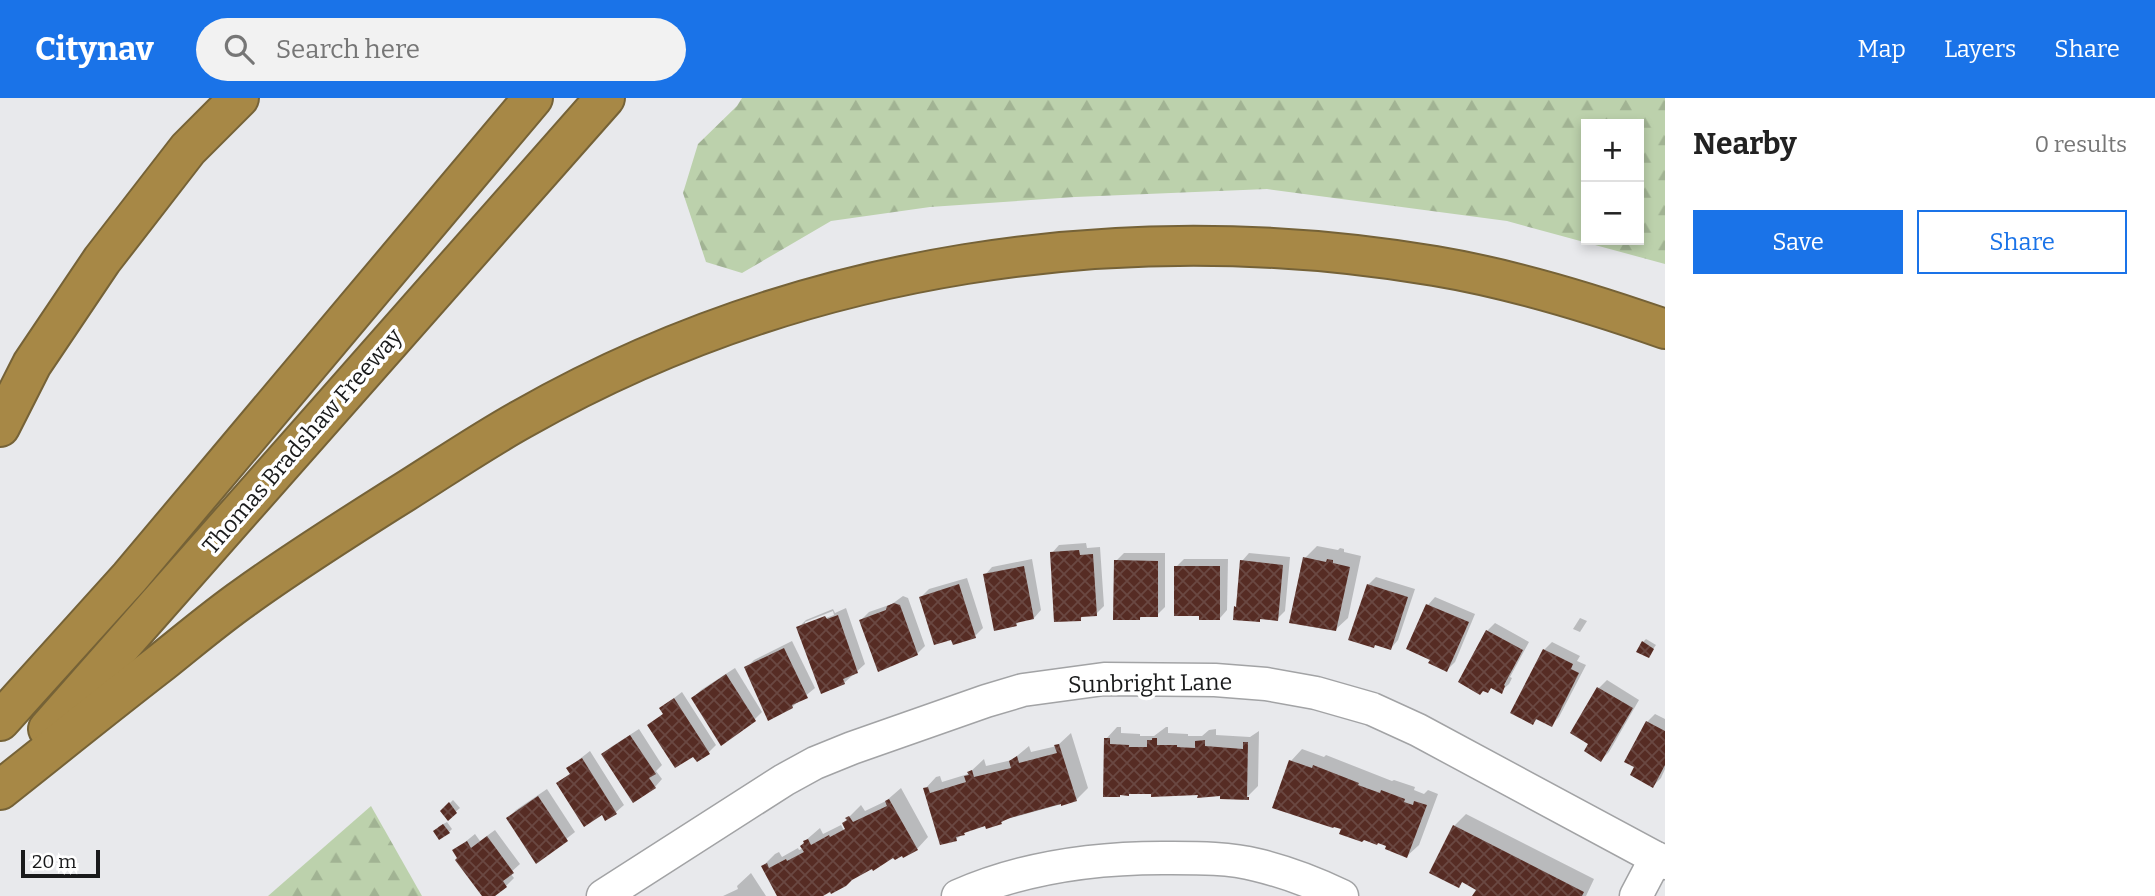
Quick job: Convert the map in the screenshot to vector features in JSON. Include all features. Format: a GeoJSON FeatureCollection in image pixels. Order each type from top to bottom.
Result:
{"type":"FeatureCollection","features":[{"type":"Feature","properties":{"kind":"highway"},"geometry":{"type":"LineString","coordinates":[[0,427],[32,365],[102,260],[188,149],[239,98]]}},
{"type":"Feature","properties":{"kind":"highway","name":"Thomas Bradshaw Freeway"},"geometry":{"type":"LineString","coordinates":[[0,721],[130,577],[533,98]]}},
{"type":"Feature","properties":{"kind":"highway","name":"Thomas Bradshaw Freeway"},"geometry":{"type":"LineString","coordinates":[[0,783],[605,98]]}},
{"type":"Feature","properties":{"kind":"highway"},"geometry":{"type":"LineString","coordinates":[[0,790],[240,600],[315,547],[512,425],[577,390],[694,338],[749,317],[832,292],[911,274],[1062,250],[1242,246],[1340,253],[1438,267],[1574,299],[1665,329]]}},
{"type":"Feature","properties":{"kind":"street","name":"Sunbright Lane"},"geometry":{"type":"LineString","coordinates":[[603,896],[815,763],[1023,690],[1104,679],[1215,680],[1265,684],[1316,692],[1373,709],[1418,730],[1660,861]]}},
{"type":"Feature","properties":{"kind":"street"},"geometry":{"type":"LineString","coordinates":[[957,896],[1033,871],[1087,860],[1143,858],[1200,858],[1256,864],[1316,884],[1342,896]]}},
{"type":"Feature","properties":{"kind":"street"},"geometry":{"type":"LineString","coordinates":[[1636,896],[1660,861]]}},
{"type":"Feature","properties":{"kind":"green space"},"geometry":{"type":"Polygon","coordinates":[[[742,98],[1665,98],[1665,264],[1595,245],[1644,245],[1644,119],[1581,119],[1581,241],[1507,221],[1267,189],[1075,197],[930,207],[831,221],[742,273],[706,262],[683,193],[698,144],[742,98]]]}},
{"type":"Feature","properties":{"kind":"green space"},"geometry":{"type":"Polygon","coordinates":[[[371,806],[422,896],[268,896],[371,806]]]}},
{"type":"Feature","properties":{"kind":"building"},"geometry":{"type":"Polygon","coordinates":[[[1079,550],[1080,555],[1093,554],[1097,616],[1081,617],[1081,621],[1054,622],[1050,552],[1079,550]]]}},
{"type":"Feature","properties":{"kind":"building"},"geometry":{"type":"Polygon","coordinates":[[[1303,557],[1326,562],[1327,559],[1333,560],[1333,563],[1350,567],[1336,631],[1289,623],[1303,557]]]}},
{"type":"Feature","properties":{"kind":"building"},"geometry":{"type":"Polygon","coordinates":[[[1114,560],[1158,561],[1158,617],[1113,620],[1114,560]]]}},
{"type":"Feature","properties":{"kind":"building"},"geometry":{"type":"Polygon","coordinates":[[[1240,560],[1283,565],[1278,621],[1233,620],[1240,560]]]}},
{"type":"Feature","properties":{"kind":"building"},"geometry":{"type":"Polygon","coordinates":[[[1024,566],[1034,619],[994,631],[983,574],[1024,566]]]}},
{"type":"Feature","properties":{"kind":"building"},"geometry":{"type":"Polygon","coordinates":[[[1174,566],[1220,566],[1220,620],[1199,620],[1199,616],[1174,616],[1174,566]]]}},
{"type":"Feature","properties":{"kind":"building"},"geometry":{"type":"Polygon","coordinates":[[[959,584],[976,638],[953,645],[951,640],[934,645],[919,597],[959,584]]]}},
{"type":"Feature","properties":{"kind":"building"},"geometry":{"type":"Polygon","coordinates":[[[1367,584],[1408,597],[1391,650],[1348,640],[1367,584]]]}},
{"type":"Feature","properties":{"kind":"building"},"geometry":{"type":"Polygon","coordinates":[[[894,603],[900,605],[918,655],[878,672],[859,620],[886,610],[887,606],[894,603]]]}},
{"type":"Feature","properties":{"kind":"building"},"geometry":{"type":"Polygon","coordinates":[[[1426,604],[1469,622],[1447,672],[1428,663],[1430,660],[1406,649],[1426,604]]]}},
{"type":"Feature","properties":{"kind":"building"},"geometry":{"type":"Polygon","coordinates":[[[838,615],[858,673],[843,679],[845,684],[821,694],[796,627],[825,616],[827,619],[838,615]]]}},
{"type":"Feature","properties":{"kind":"building"},"geometry":{"type":"Polygon","coordinates":[[[1486,630],[1523,650],[1502,694],[1491,688],[1488,693],[1483,691],[1480,695],[1458,682],[1486,630]]]}},
{"type":"Feature","properties":{"kind":"building"},"geometry":{"type":"Polygon","coordinates":[[[1642,641],[1654,649],[1649,658],[1636,652],[1642,641]]]}},
{"type":"Feature","properties":{"kind":"building"},"geometry":{"type":"Polygon","coordinates":[[[784,648],[808,698],[768,721],[744,667],[784,648]]]}},
{"type":"Feature","properties":{"kind":"building"},"geometry":{"type":"Polygon","coordinates":[[[1543,649],[1573,664],[1571,669],[1579,673],[1552,727],[1536,719],[1533,725],[1510,713],[1543,649]]]}},
{"type":"Feature","properties":{"kind":"building"},"geometry":{"type":"Polygon","coordinates":[[[726,674],[756,721],[721,746],[691,698],[726,674]]]}},
{"type":"Feature","properties":{"kind":"building"},"geometry":{"type":"Polygon","coordinates":[[[1597,687],[1633,708],[1601,762],[1584,751],[1588,744],[1570,733],[1597,687]]]}},
{"type":"Feature","properties":{"kind":"building"},"geometry":{"type":"Polygon","coordinates":[[[674,698],[710,754],[697,762],[693,757],[675,768],[647,725],[663,714],[659,708],[674,698]]]}},
{"type":"Feature","properties":{"kind":"building"},"geometry":{"type":"Polygon","coordinates":[[[1646,721],[1665,731],[1665,765],[1653,788],[1630,775],[1634,767],[1624,762],[1646,721]]]}},
{"type":"Feature","properties":{"kind":"building"},"geometry":{"type":"Polygon","coordinates":[[[630,735],[656,774],[649,778],[656,788],[633,803],[601,754],[630,735]]]}},
{"type":"Feature","properties":{"kind":"building"},"geometry":{"type":"Polygon","coordinates":[[[1104,738],[1110,738],[1110,744],[1129,747],[1147,747],[1147,740],[1152,738],[1157,738],[1157,745],[1195,748],[1195,741],[1205,740],[1205,746],[1243,749],[1243,742],[1248,742],[1249,800],[1220,799],[1220,796],[1197,798],[1198,795],[1151,797],[1151,794],[1103,797],[1104,738]]]}},
{"type":"Feature","properties":{"kind":"building"},"geometry":{"type":"Polygon","coordinates":[[[1059,744],[1077,801],[1010,818],[1001,822],[1002,824],[986,829],[985,826],[956,837],[957,841],[940,845],[923,788],[928,787],[930,793],[966,782],[964,776],[969,775],[967,772],[972,770],[974,777],[1011,768],[1009,761],[1017,756],[1019,763],[1057,753],[1054,745],[1059,744]]]}},
{"type":"Feature","properties":{"kind":"building"},"geometry":{"type":"Polygon","coordinates":[[[582,758],[617,814],[605,821],[602,815],[584,827],[556,783],[570,774],[566,768],[582,758]]]}},
{"type":"Feature","properties":{"kind":"building"},"geometry":{"type":"Polygon","coordinates":[[[1289,760],[1312,768],[1313,765],[1359,783],[1358,785],[1405,799],[1404,802],[1413,805],[1414,801],[1427,805],[1407,858],[1385,849],[1386,846],[1378,843],[1377,845],[1364,840],[1362,842],[1339,834],[1341,829],[1272,808],[1289,760]]]}},
{"type":"Feature","properties":{"kind":"building"},"geometry":{"type":"Polygon","coordinates":[[[538,796],[568,841],[536,864],[506,818],[538,796]]]}},
{"type":"Feature","properties":{"kind":"building"},"geometry":{"type":"Polygon","coordinates":[[[889,799],[918,850],[903,858],[893,858],[831,894],[777,896],[761,866],[767,863],[769,868],[786,859],[787,861],[804,852],[800,846],[803,841],[808,839],[811,845],[829,835],[830,837],[845,829],[842,823],[847,820],[845,818],[849,816],[853,822],[887,806],[885,801],[889,799]]]}},
{"type":"Feature","properties":{"kind":"building"},"geometry":{"type":"Polygon","coordinates":[[[449,802],[457,813],[448,821],[440,811],[449,802]]]}},
{"type":"Feature","properties":{"kind":"building"},"geometry":{"type":"Polygon","coordinates":[[[443,824],[450,833],[439,840],[433,831],[443,824]]]}},
{"type":"Feature","properties":{"kind":"building"},"geometry":{"type":"Polygon","coordinates":[[[1453,825],[1584,892],[1582,896],[1472,896],[1476,890],[1462,882],[1459,888],[1429,873],[1453,825]]]}},
{"type":"Feature","properties":{"kind":"building"},"geometry":{"type":"Polygon","coordinates":[[[487,836],[514,873],[503,881],[507,887],[495,896],[482,896],[455,860],[457,858],[452,850],[467,841],[471,848],[487,836]]]}}]}
